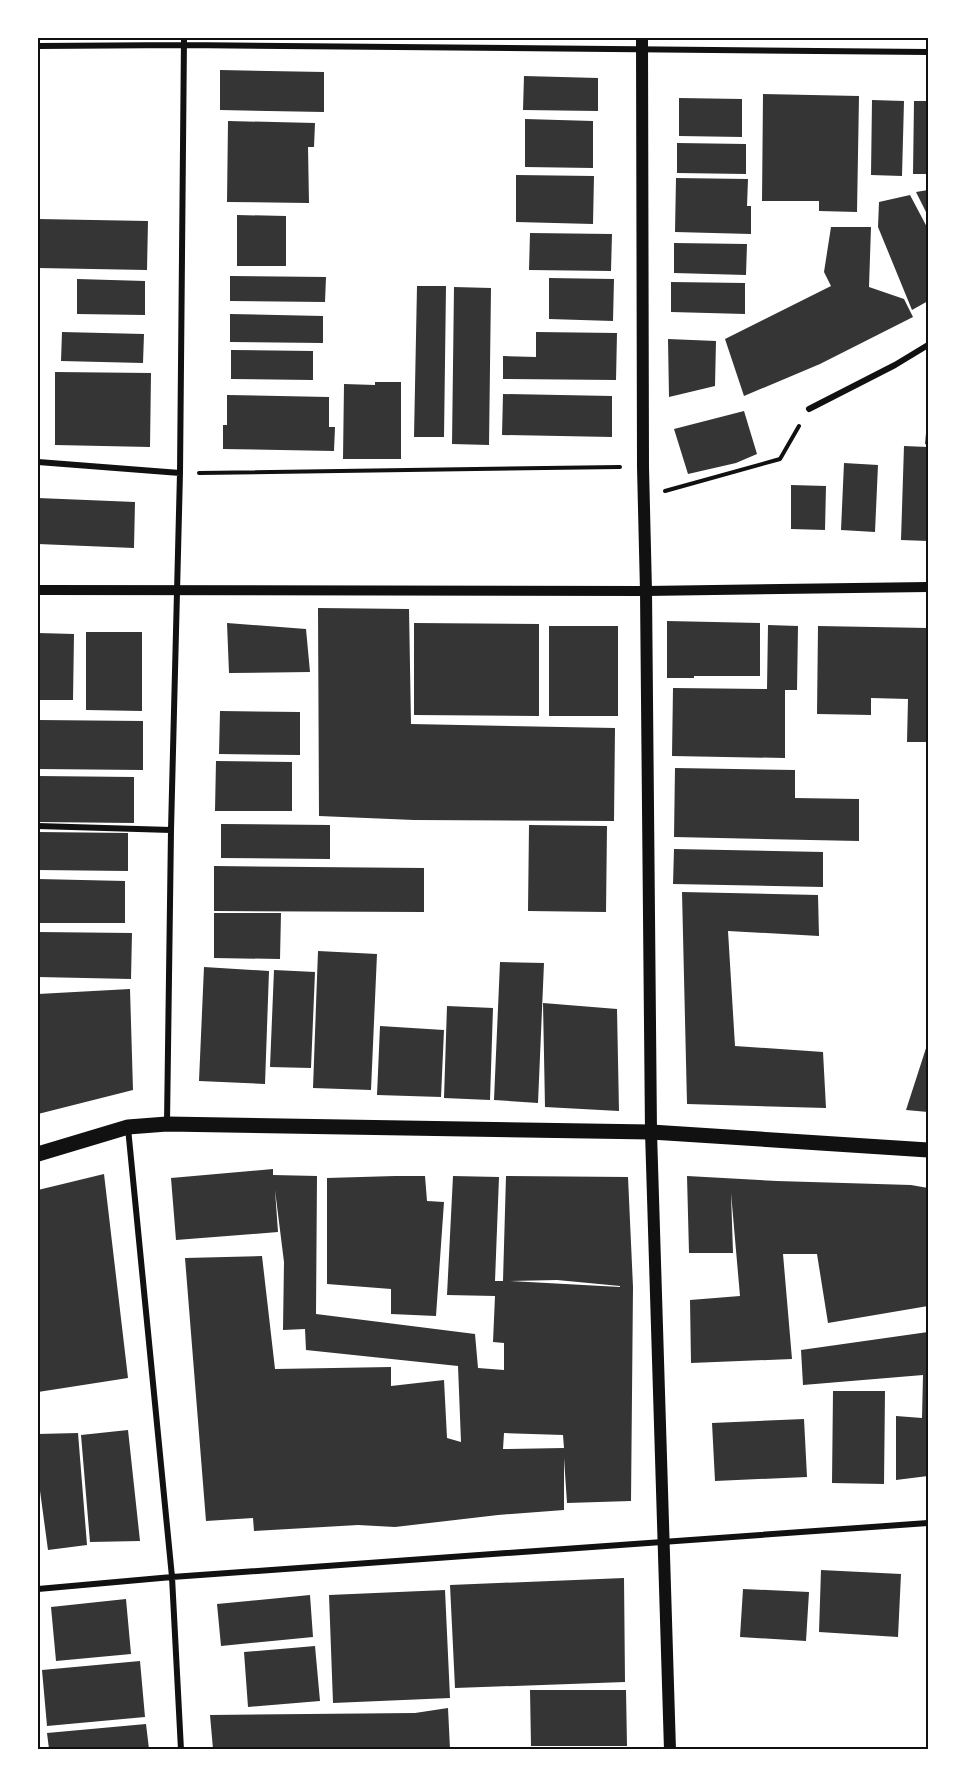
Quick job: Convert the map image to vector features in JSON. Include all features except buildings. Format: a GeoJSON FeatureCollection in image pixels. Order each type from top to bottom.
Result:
{"type":"FeatureCollection","features":[{"type":"Feature","properties":{"kind":"main road"},"geometry":{"type":"LineString","coordinates":[[643,44],[643,467],[651,1132],[670,1749]]}},
{"type":"Feature","properties":{"kind":"main road"},"geometry":{"type":"LineString","coordinates":[[38,1154],[128,1127],[167,1124],[651,1132],[928,1150]]}},
{"type":"Feature","properties":{"kind":"street"},"geometry":{"type":"LineString","coordinates":[[167,1124],[171,831],[180,473],[184,41]]}},
{"type":"Feature","properties":{"kind":"street"},"geometry":{"type":"LineString","coordinates":[[38,46],[184,41],[643,44],[928,52]]}},
{"type":"Feature","properties":{"kind":"street"},"geometry":{"type":"LineString","coordinates":[[809,409],[895,365],[928,345]]}},
{"type":"Feature","properties":{"kind":"street"},"geometry":{"type":"LineString","coordinates":[[38,462],[180,473]]}},
{"type":"Feature","properties":{"kind":"street"},"geometry":{"type":"LineString","coordinates":[[38,590],[646,591],[928,587]]}},
{"type":"Feature","properties":{"kind":"street"},"geometry":{"type":"LineString","coordinates":[[38,826],[171,831]]}},
{"type":"Feature","properties":{"kind":"street"},"geometry":{"type":"LineString","coordinates":[[128,1127],[172,1577],[181,1749]]}},
{"type":"Feature","properties":{"kind":"street"},"geometry":{"type":"LineString","coordinates":[[38,1589],[172,1577],[928,1523]]}},
{"type":"Feature","properties":{"kind":"path"},"geometry":{"type":"LineString","coordinates":[[644,497],[780,459],[809,409]]}},
{"type":"Feature","properties":{"kind":"path"},"geometry":{"type":"LineString","coordinates":[[180,473],[643,467]]}}]}
